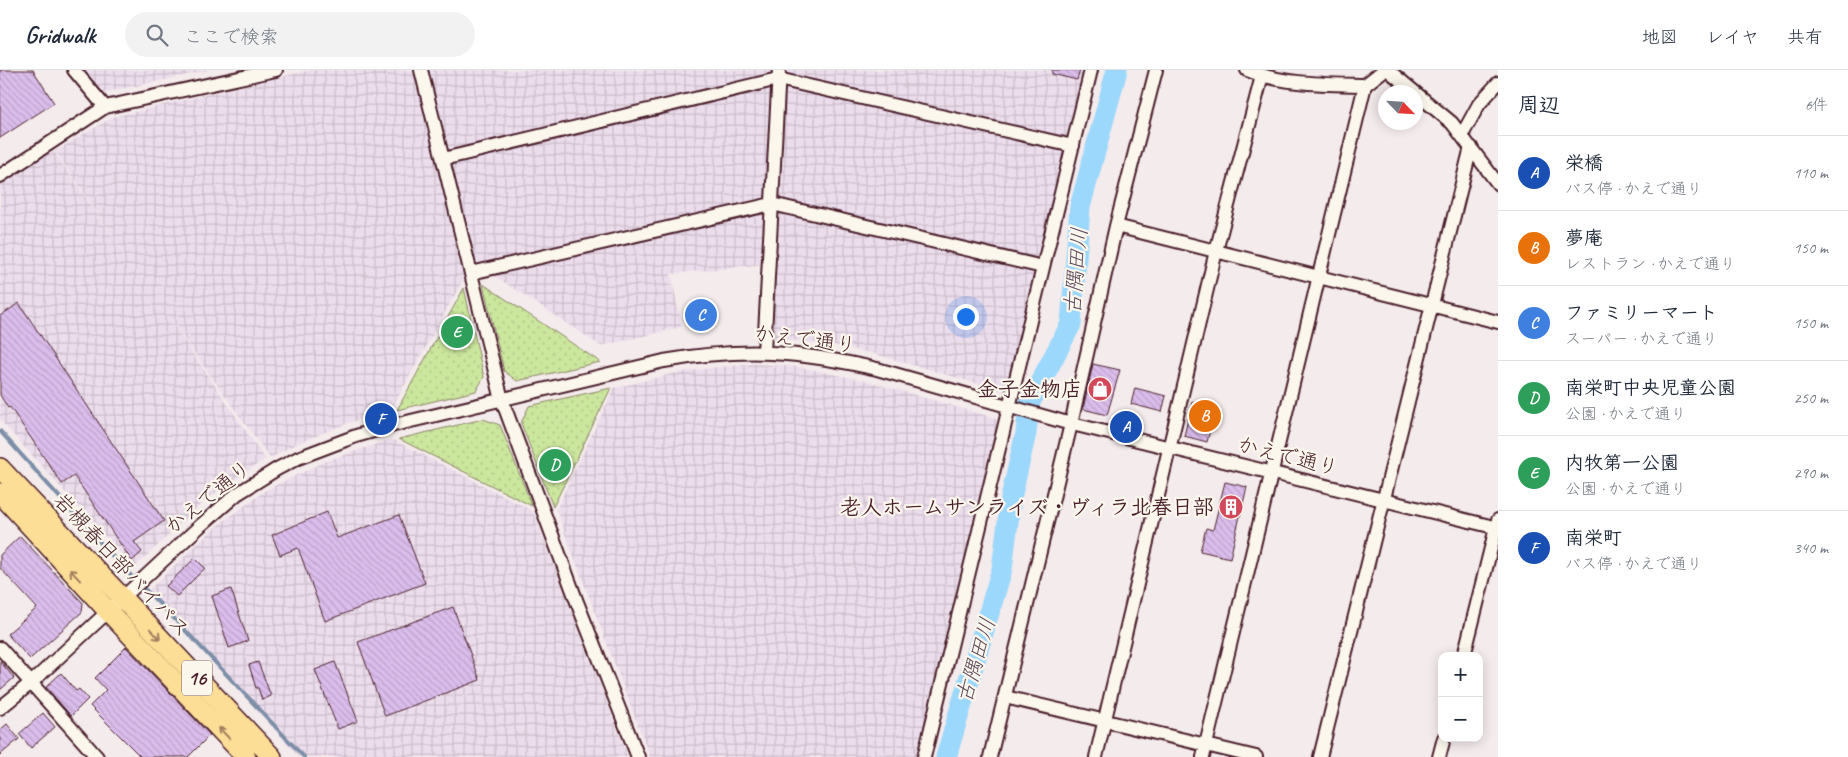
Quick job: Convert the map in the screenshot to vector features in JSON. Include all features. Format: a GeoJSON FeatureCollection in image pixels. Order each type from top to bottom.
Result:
{"type":"FeatureCollection","features":[{"type":"Feature","properties":{"kind":"highway","name":"岩槻春日部バイパス"},"geometry":{"type":"LineString","coordinates":[[0,468],[246,757]]}},
{"type":"Feature","properties":{"kind":"highway","name":"岩槻春日部バイパス"},"geometry":{"type":"LineString","coordinates":[[0,493],[272,757]]}},
{"type":"Feature","properties":{"kind":"street"},"geometry":{"type":"LineString","coordinates":[[74,70],[105,107]]}},
{"type":"Feature","properties":{"kind":"street"},"geometry":{"type":"LineString","coordinates":[[0,176],[105,107],[276,70]]}},
{"type":"Feature","properties":{"kind":"street"},"geometry":{"type":"LineString","coordinates":[[422,70],[502,400],[577,602],[638,757]]}},
{"type":"Feature","properties":{"kind":"street"},"geometry":{"type":"LineString","coordinates":[[924,757],[1013,409],[1043,267],[1091,70]]}},
{"type":"Feature","properties":{"kind":"street"},"geometry":{"type":"LineString","coordinates":[[990,757],[1068,423],[1156,70]]}},
{"type":"Feature","properties":{"kind":"street"},"geometry":{"type":"LineString","coordinates":[[1247,70],[1262,76],[1309,83],[1365,85]]}},
{"type":"Feature","properties":{"kind":"street"},"geometry":{"type":"LineString","coordinates":[[1205,751],[1365,85],[1384,70]]}},
{"type":"Feature","properties":{"kind":"street"},"geometry":{"type":"LineString","coordinates":[[1388,70],[1452,123],[1498,184]]}},
{"type":"Feature","properties":{"kind":"street"},"geometry":{"type":"LineString","coordinates":[[443,159],[779,74],[1072,146]]}},
{"type":"Feature","properties":{"kind":"street"},"geometry":{"type":"LineString","coordinates":[[764,352],[779,74]]}},
{"type":"Feature","properties":{"kind":"street"},"geometry":{"type":"LineString","coordinates":[[1096,757],[1216,251],[1262,76]]}},
{"type":"Feature","properties":{"kind":"street"},"geometry":{"type":"LineString","coordinates":[[1462,135],[1480,104],[1498,83]]}},
{"type":"Feature","properties":{"kind":"street"},"geometry":{"type":"LineString","coordinates":[[1320,757],[1470,147]]}},
{"type":"Feature","properties":{"kind":"street"},"geometry":{"type":"LineString","coordinates":[[471,273],[772,204],[1043,267]]}},
{"type":"Feature","properties":{"kind":"street"},"geometry":{"type":"LineString","coordinates":[[1116,226],[1498,322]]}},
{"type":"Feature","properties":{"kind":"street","name":"かえで通り"},"geometry":{"type":"LineString","coordinates":[[0,708],[31,683],[218,510],[242,490],[277,469],[322,448],[394,424],[664,361],[700,355],[764,352],[823,357],[877,369],[1068,423],[1497,525]]}},
{"type":"Feature","properties":{"kind":"street"},"geometry":{"type":"LineString","coordinates":[[1465,652],[1497,525]]}},
{"type":"Feature","properties":{"kind":"street"},"geometry":{"type":"LineString","coordinates":[[0,648],[93,756]]}},
{"type":"Feature","properties":{"kind":"street"},"geometry":{"type":"LineString","coordinates":[[1005,696],[1105,720],[1205,751],[1256,757]]}},
{"type":"Feature","properties":{"kind":"street"},"geometry":{"type":"LineString","coordinates":[[1439,757],[1443,742]]}},
{"type":"Feature","properties":{"kind":"shaded area"},"geometry":{"type":"Polygon","coordinates":[[[83,70],[210,70],[103,93],[83,70]]]}},
{"type":"Feature","properties":{"kind":"shaded area"},"geometry":{"type":"Polygon","coordinates":[[[310,70],[421,70],[468,271],[391,410],[348,423],[296,444],[270,458],[164,311],[265,459],[205,500],[134,568],[0,420],[0,175],[48,143],[136,270],[55,151],[113,117],[310,70]]]}},
{"type":"Feature","properties":{"kind":"shaded area"},"geometry":{"type":"Polygon","coordinates":[[[423,70],[1086,70],[1006,392],[875,354],[834,345],[771,338],[774,263],[671,274],[682,327],[601,346],[469,259],[423,70]]]}},
{"type":"Feature","properties":{"kind":"shaded area"},"geometry":{"type":"Polygon","coordinates":[[[755,364],[799,367],[867,381],[995,418],[998,423],[916,757],[650,757],[556,510],[614,388],[676,373],[755,364]]]}},
{"type":"Feature","properties":{"kind":"shaded area"},"geometry":{"type":"Polygon","coordinates":[[[392,439],[533,511],[628,757],[299,757],[149,590],[214,528],[266,490],[326,461],[392,439]]]}},
{"type":"Feature","properties":{"kind":"green space"},"geometry":{"type":"Polygon","coordinates":[[[483,284],[600,362],[517,381],[504,371],[483,284]]]}},
{"type":"Feature","properties":{"kind":"green space"},"geometry":{"type":"Polygon","coordinates":[[[464,288],[484,377],[476,391],[397,410],[464,288]]]}},
{"type":"Feature","properties":{"kind":"green space"},"geometry":{"type":"Polygon","coordinates":[[[611,388],[553,507],[521,423],[529,406],[611,388]]]}},
{"type":"Feature","properties":{"kind":"green space"},"geometry":{"type":"Polygon","coordinates":[[[483,419],[500,425],[532,506],[399,439],[483,419]]]}},
{"type":"Feature","properties":{"kind":"building"},"geometry":{"type":"Polygon","coordinates":[[[0,70],[33,70],[54,103],[0,138],[0,70]]]}},
{"type":"Feature","properties":{"kind":"building"},"geometry":{"type":"Polygon","coordinates":[[[1052,70],[1080,70],[1077,80],[1052,74],[1052,70]]]}},
{"type":"Feature","properties":{"kind":"building"},"geometry":{"type":"Polygon","coordinates":[[[19,303],[164,521],[134,542],[142,552],[132,561],[74,476],[62,484],[0,395],[0,316],[19,303]]]}},
{"type":"Feature","properties":{"kind":"building","name":"金子金物店"},"geometry":{"type":"Polygon","coordinates":[[[1093,364],[1120,370],[1107,415],[1083,409],[1093,364]]]}},
{"type":"Feature","properties":{"kind":"building"},"geometry":{"type":"Polygon","coordinates":[[[1135,388],[1166,396],[1162,412],[1131,404],[1135,388]]]}},
{"type":"Feature","properties":{"kind":"building"},"geometry":{"type":"Polygon","coordinates":[[[1192,402],[1216,408],[1207,442],[1184,436],[1192,402]]]}},
{"type":"Feature","properties":{"kind":"building","name":"老人ホームサンライズ・ヴィラ北春日部"},"geometry":{"type":"Polygon","coordinates":[[[1225,482],[1247,487],[1230,558],[1200,551],[1206,528],[1213,530],[1225,482]]]}},
{"type":"Feature","properties":{"kind":"building"},"geometry":{"type":"Polygon","coordinates":[[[327,512],[337,538],[399,515],[425,583],[325,621],[298,548],[280,555],[272,535],[327,512]]]}},
{"type":"Feature","properties":{"kind":"building"},"geometry":{"type":"Polygon","coordinates":[[[20,536],[83,603],[82,612],[30,659],[7,634],[37,608],[0,568],[0,555],[20,536]]]}},
{"type":"Feature","properties":{"kind":"building"},"geometry":{"type":"Polygon","coordinates":[[[195,558],[205,568],[177,596],[166,586],[195,558]]]}},
{"type":"Feature","properties":{"kind":"building"},"geometry":{"type":"Polygon","coordinates":[[[231,589],[248,641],[229,648],[212,596],[231,589]]]}},
{"type":"Feature","properties":{"kind":"building"},"geometry":{"type":"Polygon","coordinates":[[[453,607],[480,680],[385,716],[358,642],[453,607]]]}},
{"type":"Feature","properties":{"kind":"building"},"geometry":{"type":"Polygon","coordinates":[[[126,647],[210,735],[188,757],[141,757],[90,706],[106,690],[95,678],[126,647]]]}},
{"type":"Feature","properties":{"kind":"building"},"geometry":{"type":"Polygon","coordinates":[[[0,661],[14,678],[0,690],[0,661]]]}},
{"type":"Feature","properties":{"kind":"building"},"geometry":{"type":"Polygon","coordinates":[[[258,662],[271,696],[262,700],[249,665],[258,662]]]}},
{"type":"Feature","properties":{"kind":"building"},"geometry":{"type":"Polygon","coordinates":[[[335,662],[358,721],[338,729],[315,670],[335,662]]]}},
{"type":"Feature","properties":{"kind":"building"},"geometry":{"type":"Polygon","coordinates":[[[61,673],[76,691],[79,689],[88,699],[71,716],[46,687],[61,673]]]}},
{"type":"Feature","properties":{"kind":"building"},"geometry":{"type":"Polygon","coordinates":[[[43,713],[55,727],[31,748],[19,734],[43,713]]]}},
{"type":"Feature","properties":{"kind":"building"},"geometry":{"type":"Polygon","coordinates":[[[7,724],[19,739],[0,755],[0,730],[7,724]]]}},
{"type":"Feature","properties":{"kind":"waterway","name":"古隅田川"},"geometry":{"type":"LineString","coordinates":[[946,757],[1002,569],[1011,498],[1026,433],[1029,404],[1071,324],[1080,207],[1117,70]]}},
{"type":"Feature","properties":{"kind":"waterway"},"geometry":{"type":"LineString","coordinates":[[0,431],[124,569],[167,611],[304,757]]}},
{"type":"Feature","properties":{"kind":"place","name":"ファミリーマート"},"geometry":{"type":"Point","coordinates":[701,315]}},
{"type":"Feature","properties":{"kind":"place","name":"内牧第一公園"},"geometry":{"type":"Point","coordinates":[457,332]}},
{"type":"Feature","properties":{"kind":"place","name":"金子金物店"},"geometry":{"type":"Point","coordinates":[1100,389]}},
{"type":"Feature","properties":{"kind":"place","name":"夢庵"},"geometry":{"type":"Point","coordinates":[1205,416]}},
{"type":"Feature","properties":{"kind":"place","name":"南栄町"},"geometry":{"type":"Point","coordinates":[381,419]}},
{"type":"Feature","properties":{"kind":"place","name":"栄橋"},"geometry":{"type":"Point","coordinates":[1126,427]}},
{"type":"Feature","properties":{"kind":"place","name":"南栄町中央児童公園"},"geometry":{"type":"Point","coordinates":[555,465]}},
{"type":"Feature","properties":{"kind":"place","name":"老人ホームサンライズ・ヴィラ北春日部"},"geometry":{"type":"Point","coordinates":[1231,507]}}]}
